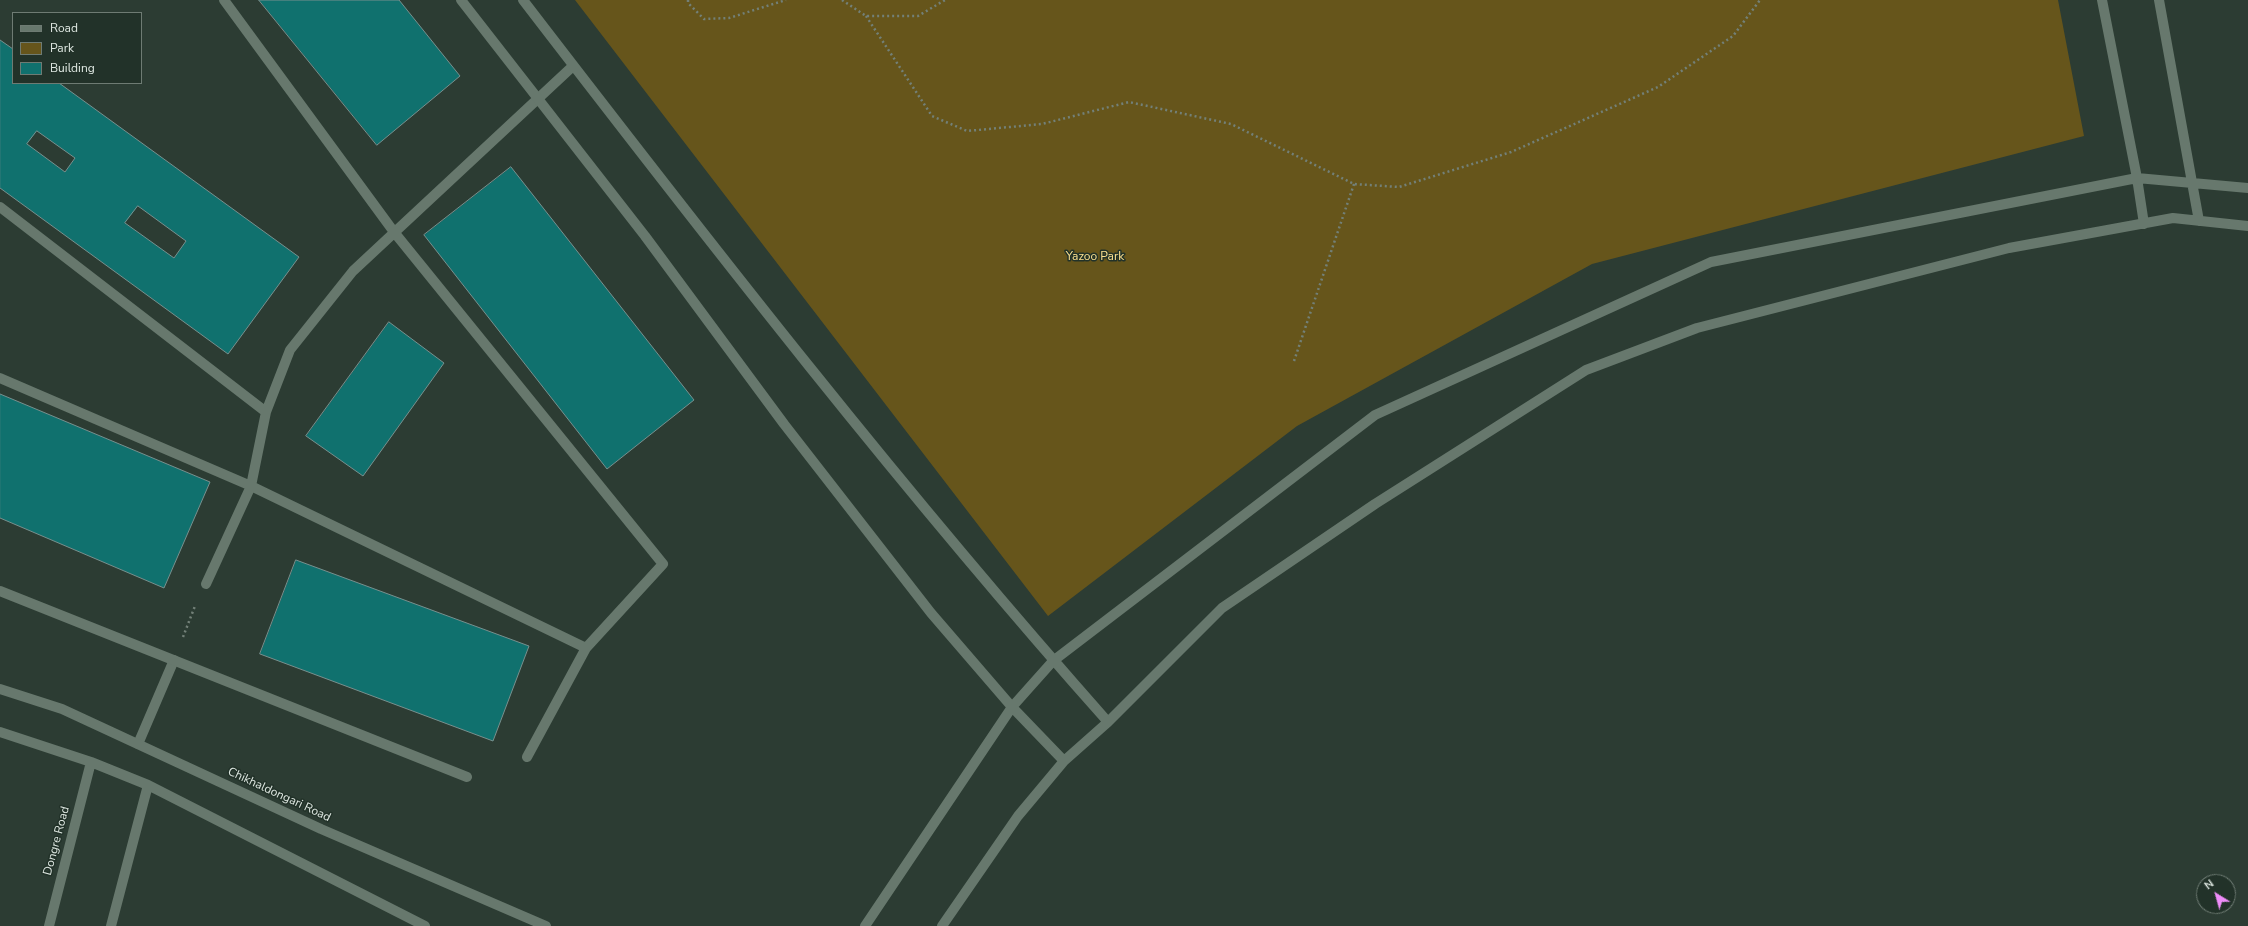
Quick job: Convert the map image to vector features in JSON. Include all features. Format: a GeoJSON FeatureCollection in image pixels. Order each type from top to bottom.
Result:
{"type":"FeatureCollection","features":[{"type":"Feature","properties":{"kind":"street"},"geometry":{"type":"LineString","coordinates":[[224,0],[394,232],[664,564],[586,648],[527,757]]}},
{"type":"Feature","properties":{"kind":"street"},"geometry":{"type":"LineString","coordinates":[[460,0],[645,236],[784,424],[931,613],[1012,707],[1064,761]]}},
{"type":"Feature","properties":{"kind":"street"},"geometry":{"type":"LineString","coordinates":[[523,0],[573,66],[897,477],[1053,661],[1108,722]]}},
{"type":"Feature","properties":{"kind":"street"},"geometry":{"type":"LineString","coordinates":[[2102,0],[2138,178],[2144,224]]}},
{"type":"Feature","properties":{"kind":"street"},"geometry":{"type":"LineString","coordinates":[[2159,0],[2193,183],[2198,221]]}},
{"type":"Feature","properties":{"kind":"street"},"geometry":{"type":"LineString","coordinates":[[206,584],[251,486],[266,412],[290,350],[353,271],[573,66]]}},
{"type":"Feature","properties":{"kind":"street"},"geometry":{"type":"LineString","coordinates":[[865,926],[1012,707],[1053,661],[1375,415],[1711,262],[2138,178],[2248,188]]}},
{"type":"Feature","properties":{"kind":"street"},"geometry":{"type":"LineString","coordinates":[[0,207],[266,412]]}},
{"type":"Feature","properties":{"kind":"street"},"geometry":{"type":"LineString","coordinates":[[942,926],[1018,816],[1064,761],[1108,722],[1222,608],[1375,504],[1586,370],[1697,328],[2009,248],[2173,218],[2248,226]]}},
{"type":"Feature","properties":{"kind":"street"},"geometry":{"type":"LineString","coordinates":[[0,378],[251,486],[586,648]]}},
{"type":"Feature","properties":{"kind":"street"},"geometry":{"type":"LineString","coordinates":[[0,591],[467,777]]}},
{"type":"Feature","properties":{"kind":"street"},"geometry":{"type":"LineString","coordinates":[[138,744],[174,660]]}},
{"type":"Feature","properties":{"kind":"street","name":"Chikhaldongari Road"},"geometry":{"type":"LineString","coordinates":[[0,689],[62,709],[320,829],[546,926]]}},
{"type":"Feature","properties":{"kind":"street"},"geometry":{"type":"LineString","coordinates":[[0,732],[91,762],[148,785],[425,926]]}},
{"type":"Feature","properties":{"kind":"street","name":"Dongre Road"},"geometry":{"type":"LineString","coordinates":[[49,926],[91,762]]}},
{"type":"Feature","properties":{"kind":"street"},"geometry":{"type":"LineString","coordinates":[[111,926],[148,785]]}},
{"type":"Feature","properties":{"kind":"path"},"geometry":{"type":"LineString","coordinates":[[688,0],[688,3],[704,19],[729,18],[786,0]]}},
{"type":"Feature","properties":{"kind":"path"},"geometry":{"type":"LineString","coordinates":[[842,0],[866,16],[932,116],[967,131],[1042,124],[1129,102],[1231,124],[1354,184],[1399,187],[1503,155],[1658,87],[1733,36],[1760,0]]}},
{"type":"Feature","properties":{"kind":"path"},"geometry":{"type":"LineString","coordinates":[[866,16],[918,16],[945,0]]}},
{"type":"Feature","properties":{"kind":"path"},"geometry":{"type":"LineString","coordinates":[[1294,361],[1354,184]]}},
{"type":"Feature","properties":{"kind":"path"},"geometry":{"type":"LineString","coordinates":[[174,660],[206,584]]}},
{"type":"Feature","properties":{"kind":"green space","name":"Yazoo Park"},"geometry":{"type":"Polygon","coordinates":[[[575,0],[2058,0],[2084,136],[1592,264],[1297,426],[1048,616],[575,0]]]}},
{"type":"Feature","properties":{"kind":"building"},"geometry":{"type":"Polygon","coordinates":[[[259,0],[399,0],[460,76],[377,145],[259,0]]]}},
{"type":"Feature","properties":{"kind":"building"},"geometry":{"type":"Polygon","coordinates":[[[0,40],[12,48],[12,84],[60,84],[299,257],[228,354],[0,188],[0,40]],[[37,131],[27,144],[65,172],[75,158],[37,131]],[[138,206],[125,223],[174,258],[186,241],[138,206]]]}},
{"type":"Feature","properties":{"kind":"building"},"geometry":{"type":"Polygon","coordinates":[[[511,167],[694,400],[607,469],[424,235],[511,167]]]}},
{"type":"Feature","properties":{"kind":"building"},"geometry":{"type":"Polygon","coordinates":[[[389,322],[444,363],[363,476],[306,436],[389,322]]]}},
{"type":"Feature","properties":{"kind":"building"},"geometry":{"type":"Polygon","coordinates":[[[0,394],[210,482],[164,588],[0,518],[0,394]]]}},
{"type":"Feature","properties":{"kind":"building"},"geometry":{"type":"Polygon","coordinates":[[[296,560],[529,646],[493,741],[260,654],[296,560]]]}}]}
